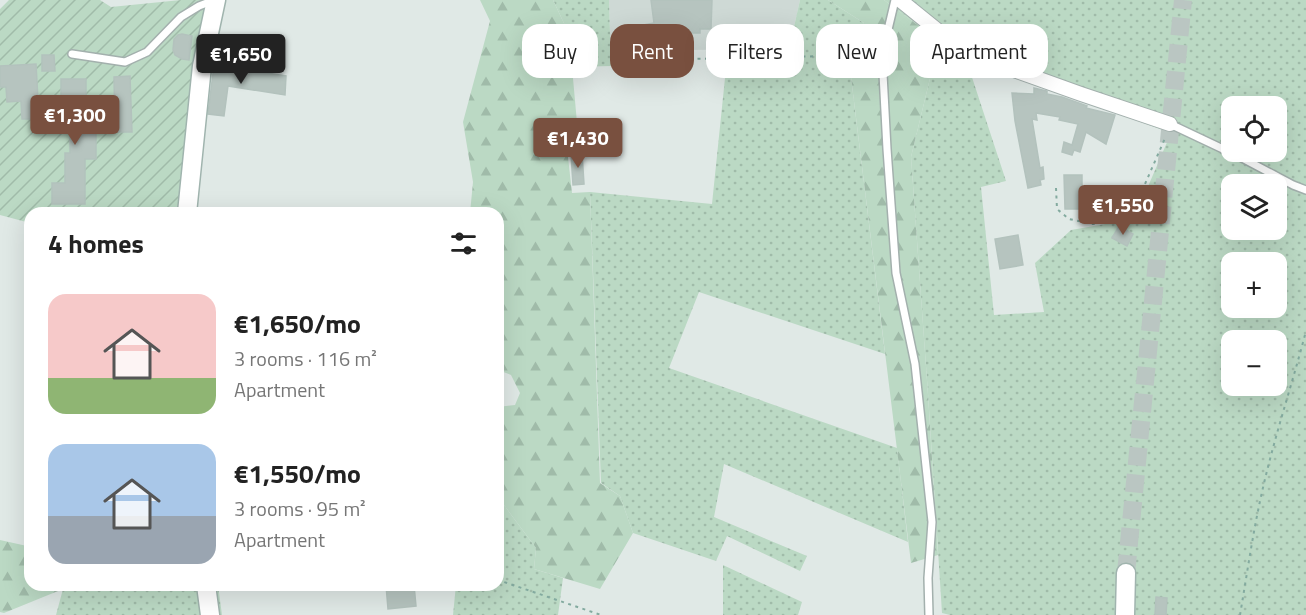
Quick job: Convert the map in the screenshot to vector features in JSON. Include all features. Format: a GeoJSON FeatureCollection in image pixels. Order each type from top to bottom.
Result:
{"type":"FeatureCollection","features":[{"type":"Feature","properties":{"kind":"street"},"geometry":{"type":"LineString","coordinates":[[188,207],[202,66],[215,0]]}},
{"type":"Feature","properties":{"kind":"street"},"geometry":{"type":"LineString","coordinates":[[900,0],[942,34],[979,56],[1170,124]]}},
{"type":"Feature","properties":{"kind":"street"},"geometry":{"type":"LineString","coordinates":[[1125,615],[1126,573]]}},
{"type":"Feature","properties":{"kind":"street"},"geometry":{"type":"LineString","coordinates":[[207,591],[210,615]]}},
{"type":"Feature","properties":{"kind":"lane"},"geometry":{"type":"LineString","coordinates":[[72,54],[125,63],[147,52],[181,17],[215,0]]}},
{"type":"Feature","properties":{"kind":"lane"},"geometry":{"type":"LineString","coordinates":[[889,24],[895,0]]}},
{"type":"Feature","properties":{"kind":"lane"},"geometry":{"type":"LineString","coordinates":[[883,78],[896,273],[915,364],[932,522],[928,578],[930,615]]}},
{"type":"Feature","properties":{"kind":"lane"},"geometry":{"type":"LineString","coordinates":[[1170,124],[1306,190]]}},
{"type":"Feature","properties":{"kind":"path"},"geometry":{"type":"LineString","coordinates":[[694,59],[816,56]]}},
{"type":"Feature","properties":{"kind":"path"},"geometry":{"type":"LineString","coordinates":[[1056,188],[1057,209],[1069,219],[1093,224],[1131,216],[1164,143],[1170,124]]}},
{"type":"Feature","properties":{"kind":"path"},"geometry":{"type":"LineString","coordinates":[[1240,615],[1261,494],[1306,331]]}},
{"type":"Feature","properties":{"kind":"path"},"geometry":{"type":"LineString","coordinates":[[504,582],[601,615]]}},
{"type":"Feature","properties":{"kind":"shaded area"},"geometry":{"type":"Polygon","coordinates":[[[609,0],[800,0],[795,24],[706,24],[706,50],[694,50],[694,24],[610,24],[610,33],[609,0]]]}},
{"type":"Feature","properties":{"kind":"green space"},"geometry":{"type":"Polygon","coordinates":[[[9,0],[100,0],[111,7],[181,0],[212,0],[187,207],[24,207],[24,221],[0,215],[0,9],[9,0]]]}},
{"type":"Feature","properties":{"kind":"green space"},"geometry":{"type":"Polygon","coordinates":[[[480,0],[553,0],[564,24],[522,24],[522,78],[573,78],[579,145],[567,148],[572,193],[590,192],[600,483],[620,496],[633,533],[600,589],[534,569],[536,548],[504,505],[504,406],[515,405],[520,393],[511,375],[504,372],[504,207],[471,207],[473,182],[463,122],[490,21],[480,0]]]}},
{"type":"Feature","properties":{"kind":"green space"},"geometry":{"type":"Polygon","coordinates":[[[553,0],[609,0],[610,66],[598,66],[598,24],[564,24],[553,0]]]}},
{"type":"Feature","properties":{"kind":"green space"},"geometry":{"type":"Polygon","coordinates":[[[800,0],[828,0],[864,23],[816,24],[816,78],[851,78],[885,354],[699,292],[669,368],[897,448],[908,542],[724,464],[714,517],[807,556],[800,571],[727,536],[716,561],[633,533],[620,496],[601,483],[590,192],[712,204],[725,78],[804,78],[804,24],[795,24],[800,0]]]}},
{"type":"Feature","properties":{"kind":"green space"},"geometry":{"type":"Polygon","coordinates":[[[828,0],[884,0],[916,24],[910,24],[910,78],[930,78],[911,157],[938,555],[911,563],[851,78],[898,78],[898,24],[864,23],[828,0]]]}},
{"type":"Feature","properties":{"kind":"green space"},"geometry":{"type":"Polygon","coordinates":[[[884,0],[1306,0],[1306,615],[950,615],[942,613],[911,157],[930,78],[972,78],[1006,181],[981,187],[994,315],[1044,312],[1035,263],[1071,230],[1134,219],[1171,133],[1019,78],[1048,78],[1048,24],[916,24],[884,0]]]}},
{"type":"Feature","properties":{"kind":"green space"},"geometry":{"type":"Polygon","coordinates":[[[504,505],[536,548],[534,569],[563,578],[558,615],[453,615],[455,591],[504,591],[504,505]]]}},
{"type":"Feature","properties":{"kind":"green space"},"geometry":{"type":"Polygon","coordinates":[[[0,540],[24,545],[24,591],[58,591],[4,613],[0,612],[0,540]]]}},
{"type":"Feature","properties":{"kind":"green space"},"geometry":{"type":"Polygon","coordinates":[[[723,565],[802,602],[798,615],[723,615],[723,565]]]}},
{"type":"Feature","properties":{"kind":"green space"},"geometry":{"type":"Polygon","coordinates":[[[62,591],[219,591],[222,615],[56,615],[62,591]]]}},
{"type":"Feature","properties":{"kind":"building"},"geometry":{"type":"Polygon","coordinates":[[[651,0],[712,0],[711,24],[706,24],[706,29],[700,29],[700,33],[694,33],[694,24],[648,24],[654,23],[651,0]]]}},
{"type":"Feature","properties":{"kind":"building"},"geometry":{"type":"Polygon","coordinates":[[[182,34],[192,36],[189,60],[175,55],[173,50],[174,39],[182,34]]]}},
{"type":"Feature","properties":{"kind":"building"},"geometry":{"type":"Polygon","coordinates":[[[42,55],[54,55],[55,71],[42,71],[42,55]]]}},
{"type":"Feature","properties":{"kind":"building"},"geometry":{"type":"Polygon","coordinates":[[[36,64],[38,100],[32,101],[33,119],[22,119],[21,101],[7,102],[6,87],[0,87],[0,66],[36,64]]]}},
{"type":"Feature","properties":{"kind":"building"},"geometry":{"type":"Polygon","coordinates":[[[214,65],[286,76],[285,95],[228,86],[224,116],[208,114],[214,65]]]}},
{"type":"Feature","properties":{"kind":"building"},"geometry":{"type":"Polygon","coordinates":[[[130,76],[132,132],[115,132],[114,77],[130,76]]]}},
{"type":"Feature","properties":{"kind":"building"},"geometry":{"type":"Polygon","coordinates":[[[61,79],[86,79],[86,133],[96,133],[96,159],[85,159],[85,204],[52,204],[52,183],[65,183],[65,153],[70,153],[70,103],[61,103],[61,79]]]}},
{"type":"Feature","properties":{"kind":"building"},"geometry":{"type":"Polygon","coordinates":[[[1034,88],[1087,106],[1086,108],[1115,115],[1106,144],[1086,132],[1080,152],[1074,150],[1072,155],[1062,152],[1064,142],[1072,145],[1078,124],[1059,120],[1060,117],[1036,113],[1037,120],[1032,119],[1044,179],[1040,180],[1041,185],[1028,188],[1012,93],[1034,94],[1034,88]]]}},
{"type":"Feature","properties":{"kind":"building"},"geometry":{"type":"Polygon","coordinates":[[[582,153],[584,184],[573,185],[571,154],[582,153]]]}},
{"type":"Feature","properties":{"kind":"building"},"geometry":{"type":"Polygon","coordinates":[[[1064,175],[1082,175],[1082,209],[1065,209],[1064,175]]]}},
{"type":"Feature","properties":{"kind":"building"},"geometry":{"type":"Polygon","coordinates":[[[1119,226],[1133,234],[1127,246],[1112,238],[1119,226]]]}},
{"type":"Feature","properties":{"kind":"building"},"geometry":{"type":"Polygon","coordinates":[[[1018,235],[1023,265],[1000,269],[995,239],[1018,235]]]}},
{"type":"Feature","properties":{"kind":"building"},"geometry":{"type":"Polygon","coordinates":[[[386,591],[415,591],[416,606],[388,609],[386,591]]]}},
{"type":"Feature","properties":{"kind":"building"},"geometry":{"type":"Polygon","coordinates":[[[1156,597],[1167,598],[1166,615],[1155,615],[1156,597]]]}},
{"type":"Feature","properties":{"kind":"tunnel"},"geometry":{"type":"LineString","coordinates":[[1126,573],[1183,0]]}}]}
